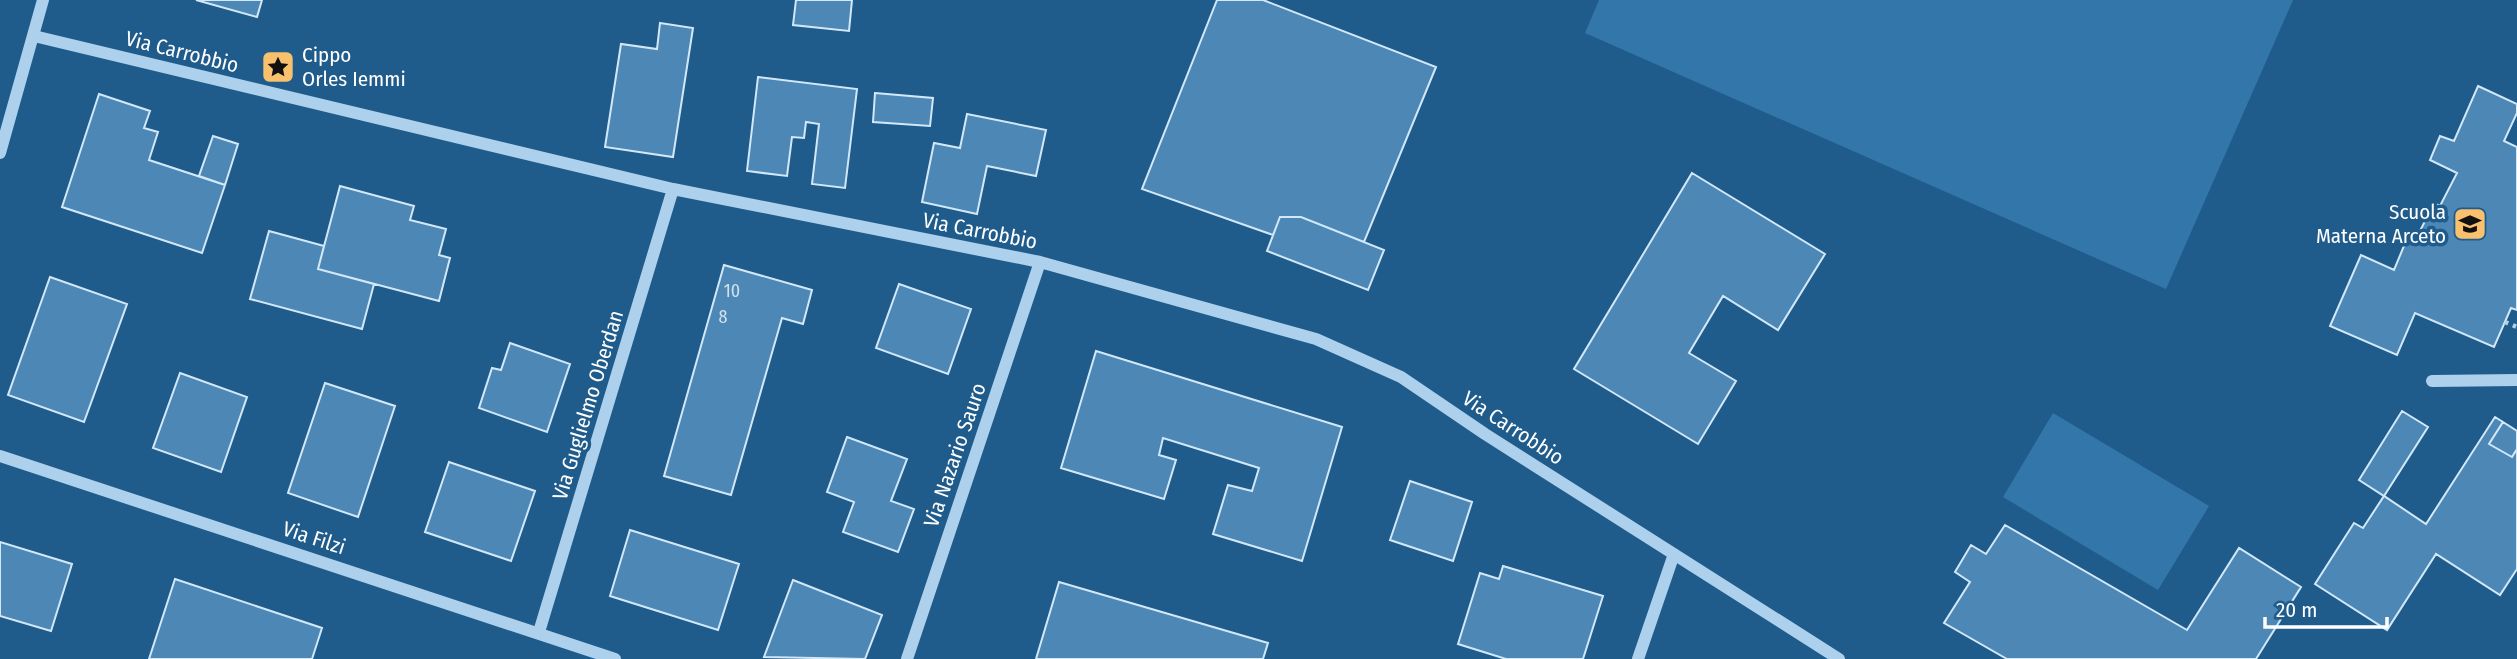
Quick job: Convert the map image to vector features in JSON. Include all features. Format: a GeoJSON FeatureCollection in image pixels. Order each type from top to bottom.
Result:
{"type":"FeatureCollection","features":[{"type":"Feature","properties":{"kind":"street"},"geometry":{"type":"LineString","coordinates":[[0,153],[43,0]]}},
{"type":"Feature","properties":{"kind":"street","name":"Via Carrobbio"},"geometry":{"type":"LineString","coordinates":[[34,36],[673,190],[1040,262],[1316,339],[1401,377],[1485,434],[1839,659]]}},
{"type":"Feature","properties":{"kind":"street","name":"Via Guglielmo Oberdan"},"geometry":{"type":"LineString","coordinates":[[539,632],[673,190]]}},
{"type":"Feature","properties":{"kind":"street","name":"Via Nazario Sauro"},"geometry":{"type":"LineString","coordinates":[[907,659],[1040,262]]}},
{"type":"Feature","properties":{"kind":"street"},"geometry":{"type":"LineString","coordinates":[[2432,381],[2517,380]]}},
{"type":"Feature","properties":{"kind":"street","name":"Via Filzi"},"geometry":{"type":"LineString","coordinates":[[0,456],[615,659]]}},
{"type":"Feature","properties":{"kind":"street"},"geometry":{"type":"LineString","coordinates":[[1638,659],[1674,554]]}},
{"type":"Feature","properties":{"kind":"path"},"geometry":{"type":"LineString","coordinates":[[2505,322],[2517,327]]}},
{"type":"Feature","properties":{"kind":"shaded area"},"geometry":{"type":"Polygon","coordinates":[[[1599,0],[2293,0],[2166,289],[1585,33],[1599,0]]]}},
{"type":"Feature","properties":{"kind":"shaded area"},"geometry":{"type":"Polygon","coordinates":[[[2053,413],[2209,506],[2158,590],[2003,497],[2053,413]]]}},
{"type":"Feature","properties":{"kind":"building"},"geometry":{"type":"Polygon","coordinates":[[[196,0],[262,0],[257,17],[196,0]]]}},
{"type":"Feature","properties":{"kind":"building"},"geometry":{"type":"Polygon","coordinates":[[[796,0],[852,0],[849,31],[793,25],[796,0]]]}},
{"type":"Feature","properties":{"kind":"building"},"geometry":{"type":"Polygon","coordinates":[[[1217,0],[1263,0],[1436,67],[1364,242],[1301,217],[1280,217],[1273,235],[1142,189],[1217,0]]]}},
{"type":"Feature","properties":{"kind":"building"},"geometry":{"type":"Polygon","coordinates":[[[660,23],[693,28],[673,157],[605,147],[621,44],[657,49],[660,23]]]}},
{"type":"Feature","properties":{"kind":"building"},"geometry":{"type":"Polygon","coordinates":[[[758,77],[857,89],[845,188],[812,184],[819,124],[806,122],[804,138],[792,137],[787,176],[747,171],[758,77]]]}},
{"type":"Feature","properties":{"kind":"building","name":"Scuola Materna Arceto"},"geometry":{"type":"Polygon","coordinates":[[[2478,86],[2517,104],[2517,113],[2504,141],[2517,147],[2517,310],[2511,308],[2494,347],[2415,313],[2397,355],[2330,326],[2361,255],[2394,270],[2406,241],[2413,245],[2434,203],[2440,206],[2457,173],[2430,160],[2440,136],[2454,141],[2478,86]]]}},
{"type":"Feature","properties":{"kind":"building"},"geometry":{"type":"Polygon","coordinates":[[[875,93],[933,98],[930,126],[873,122],[875,93]]]}},
{"type":"Feature","properties":{"kind":"building"},"geometry":{"type":"Polygon","coordinates":[[[99,94],[150,111],[144,128],[158,132],[149,160],[225,185],[202,253],[62,207],[99,94]]]}},
{"type":"Feature","properties":{"kind":"building"},"geometry":{"type":"Polygon","coordinates":[[[967,114],[1046,130],[1036,176],[987,166],[977,214],[922,202],[934,143],[960,148],[967,114]]]}},
{"type":"Feature","properties":{"kind":"building"},"geometry":{"type":"Polygon","coordinates":[[[213,136],[238,144],[225,185],[199,176],[213,136]]]}},
{"type":"Feature","properties":{"kind":"building"},"geometry":{"type":"Polygon","coordinates":[[[1692,173],[1825,254],[1778,330],[1723,296],[1689,353],[1736,381],[1698,444],[1574,369],[1692,173]]]}},
{"type":"Feature","properties":{"kind":"building"},"geometry":{"type":"Polygon","coordinates":[[[340,186],[414,206],[410,220],[446,229],[439,255],[450,258],[439,301],[318,269],[340,186]]]}},
{"type":"Feature","properties":{"kind":"building"},"geometry":{"type":"Polygon","coordinates":[[[1280,217],[1301,217],[1384,250],[1368,290],[1267,251],[1280,217]]]}},
{"type":"Feature","properties":{"kind":"building"},"geometry":{"type":"Polygon","coordinates":[[[269,231],[324,246],[318,269],[374,284],[362,329],[250,299],[269,231]]]}},
{"type":"Feature","properties":{"kind":"building"},"geometry":{"type":"Polygon","coordinates":[[[724,265],[812,290],[803,324],[782,318],[731,495],[664,476],[724,265]]]}},
{"type":"Feature","properties":{"kind":"building"},"geometry":{"type":"Polygon","coordinates":[[[50,277],[127,304],[84,422],[8,395],[50,277]]]}},
{"type":"Feature","properties":{"kind":"building"},"geometry":{"type":"Polygon","coordinates":[[[899,284],[971,309],[948,374],[876,348],[899,284]]]}},
{"type":"Feature","properties":{"kind":"building"},"geometry":{"type":"Polygon","coordinates":[[[510,343],[570,364],[547,432],[479,408],[492,368],[501,370],[510,343]]]}},
{"type":"Feature","properties":{"kind":"building"},"geometry":{"type":"Polygon","coordinates":[[[1096,351],[1342,427],[1302,561],[1213,534],[1228,485],[1252,491],[1259,468],[1163,438],[1159,455],[1176,460],[1164,499],[1061,468],[1096,351]]]}},
{"type":"Feature","properties":{"kind":"building"},"geometry":{"type":"Polygon","coordinates":[[[180,373],[247,397],[221,472],[153,448],[180,373]]]}},
{"type":"Feature","properties":{"kind":"building"},"geometry":{"type":"Polygon","coordinates":[[[325,383],[395,406],[358,517],[288,493],[325,383]]]}},
{"type":"Feature","properties":{"kind":"building"},"geometry":{"type":"Polygon","coordinates":[[[2402,411],[2428,427],[2384,496],[2359,480],[2402,411]]]}},
{"type":"Feature","properties":{"kind":"building"},"geometry":{"type":"Polygon","coordinates":[[[2495,417],[2503,422],[2489,444],[2512,457],[2517,449],[2517,569],[2500,595],[2436,554],[2387,630],[2315,584],[2354,523],[2363,528],[2384,496],[2426,524],[2495,417]]]}},
{"type":"Feature","properties":{"kind":"building"},"geometry":{"type":"Polygon","coordinates":[[[2503,422],[2517,431],[2517,449],[2512,457],[2489,444],[2503,422]]]}},
{"type":"Feature","properties":{"kind":"building"},"geometry":{"type":"Polygon","coordinates":[[[847,437],[907,459],[891,501],[914,509],[898,552],[843,532],[854,502],[827,492],[847,437]]]}},
{"type":"Feature","properties":{"kind":"building"},"geometry":{"type":"Polygon","coordinates":[[[449,462],[535,491],[511,561],[425,532],[449,462]]]}},
{"type":"Feature","properties":{"kind":"building"},"geometry":{"type":"Polygon","coordinates":[[[1410,481],[1472,502],[1453,561],[1390,540],[1410,481]]]}},
{"type":"Feature","properties":{"kind":"building"},"geometry":{"type":"Polygon","coordinates":[[[2005,525],[2187,630],[2239,548],[2301,587],[2256,659],[2007,659],[1944,623],[1970,582],[1955,572],[1971,545],[1986,554],[2005,525]]]}},
{"type":"Feature","properties":{"kind":"building"},"geometry":{"type":"Polygon","coordinates":[[[630,530],[739,564],[718,630],[610,596],[630,530]]]}},
{"type":"Feature","properties":{"kind":"building"},"geometry":{"type":"Polygon","coordinates":[[[0,542],[72,564],[51,631],[0,616],[0,542]]]}},
{"type":"Feature","properties":{"kind":"building"},"geometry":{"type":"Polygon","coordinates":[[[1503,566],[1603,596],[1583,659],[1506,659],[1458,644],[1480,573],[1499,579],[1503,566]]]}},
{"type":"Feature","properties":{"kind":"building"},"geometry":{"type":"Polygon","coordinates":[[[175,579],[322,628],[312,659],[149,659],[175,579]]]}},
{"type":"Feature","properties":{"kind":"building"},"geometry":{"type":"Polygon","coordinates":[[[793,580],[882,615],[865,659],[764,657],[793,580]]]}},
{"type":"Feature","properties":{"kind":"building"},"geometry":{"type":"Polygon","coordinates":[[[1059,582],[1268,643],[1263,659],[1036,659],[1059,582]]]}},
{"type":"Feature","properties":{"kind":"place","name":"Cippo Orles Iemmi"},"geometry":{"type":"Point","coordinates":[278,67]}},
{"type":"Feature","properties":{"kind":"place","name":"Scuola Materna Arceto"},"geometry":{"type":"Point","coordinates":[2470,224]}}]}
